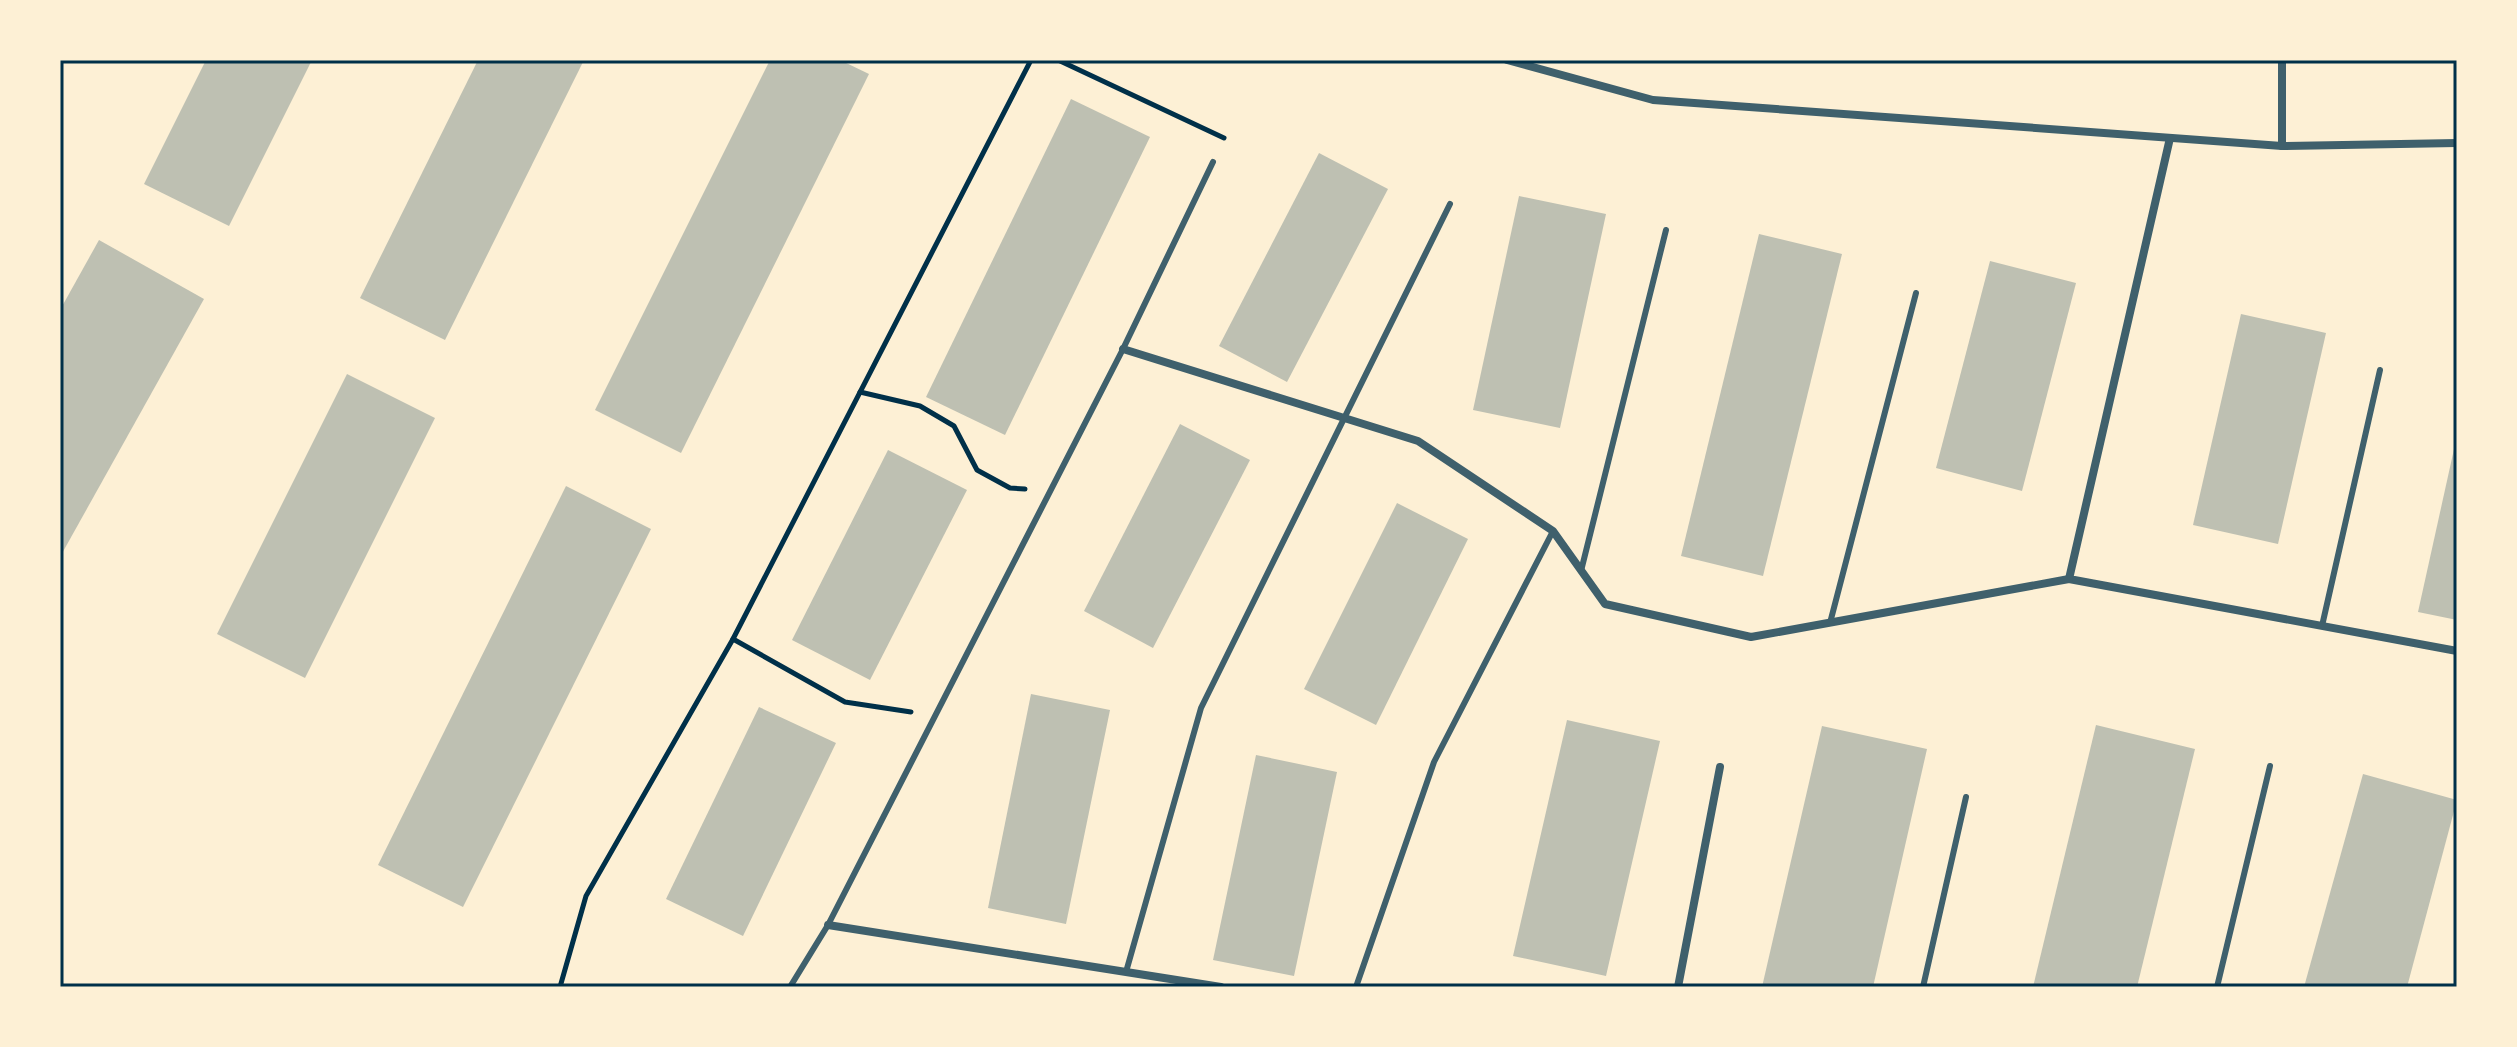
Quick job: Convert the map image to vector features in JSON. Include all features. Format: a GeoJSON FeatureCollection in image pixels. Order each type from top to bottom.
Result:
{"type":"FeatureCollection","features":[{"type":"Feature","properties":{"kind":"street"},"geometry":{"type":"LineString","coordinates":[[1507,60],[1653,100],[2282,146],[2457,143]]}},
{"type":"Feature","properties":{"kind":"street"},"geometry":{"type":"LineString","coordinates":[[2282,60],[2282,146]]}},
{"type":"Feature","properties":{"kind":"street"},"geometry":{"type":"LineString","coordinates":[[2069,579],[2170,138]]}},
{"type":"Feature","properties":{"kind":"street"},"geometry":{"type":"LineString","coordinates":[[1123,349],[1418,441],[1553,531],[1605,604],[1751,637],[2069,579],[2457,651]]}},
{"type":"Feature","properties":{"kind":"street"},"geometry":{"type":"LineString","coordinates":[[1678,987],[1720,767]]}},
{"type":"Feature","properties":{"kind":"street"},"geometry":{"type":"LineString","coordinates":[[828,925],[1221,987]]}},
{"type":"Feature","properties":{"kind":"lane"},"geometry":{"type":"LineString","coordinates":[[790,987],[828,925],[936,716],[1123,349],[1213,162]]}},
{"type":"Feature","properties":{"kind":"lane"},"geometry":{"type":"LineString","coordinates":[[1126,972],[1201,708],[1450,204]]}},
{"type":"Feature","properties":{"kind":"lane"},"geometry":{"type":"LineString","coordinates":[[1581,571],[1666,230]]}},
{"type":"Feature","properties":{"kind":"lane"},"geometry":{"type":"LineString","coordinates":[[1830,623],[1916,293]]}},
{"type":"Feature","properties":{"kind":"lane"},"geometry":{"type":"LineString","coordinates":[[2322,626],[2380,370]]}},
{"type":"Feature","properties":{"kind":"lane"},"geometry":{"type":"LineString","coordinates":[[1356,987],[1434,762],[1553,531]]}},
{"type":"Feature","properties":{"kind":"lane"},"geometry":{"type":"LineString","coordinates":[[2217,987],[2270,766]]}},
{"type":"Feature","properties":{"kind":"lane"},"geometry":{"type":"LineString","coordinates":[[1923,987],[1966,797]]}},
{"type":"Feature","properties":{"kind":"path"},"geometry":{"type":"LineString","coordinates":[[560,987],[586,896],[733,639],[1031,60]]}},
{"type":"Feature","properties":{"kind":"path"},"geometry":{"type":"LineString","coordinates":[[1058,60],[1227,139],[1213,162]]}},
{"type":"Feature","properties":{"kind":"path"},"geometry":{"type":"LineString","coordinates":[[860,392],[920,406],[954,426],[977,470],[1010,488],[1050,492]]}},
{"type":"Feature","properties":{"kind":"path"},"geometry":{"type":"LineString","coordinates":[[733,639],[845,702],[936,716]]}},
{"type":"Feature","properties":{"kind":"building"},"geometry":{"type":"Polygon","coordinates":[[[206,60],[312,60],[229,226],[144,184],[206,60]]]}},
{"type":"Feature","properties":{"kind":"building"},"geometry":{"type":"Polygon","coordinates":[[[478,60],[584,60],[445,340],[360,298],[478,60]]]}},
{"type":"Feature","properties":{"kind":"building"},"geometry":{"type":"Polygon","coordinates":[[[770,60],[840,60],[869,74],[681,453],[595,410],[770,60]]]}},
{"type":"Feature","properties":{"kind":"building"},"geometry":{"type":"Polygon","coordinates":[[[1071,99],[1150,137],[1005,435],[926,397],[1071,99]]]}},
{"type":"Feature","properties":{"kind":"building"},"geometry":{"type":"Polygon","coordinates":[[[1319,153],[1388,189],[1287,382],[1219,346],[1319,153]]]}},
{"type":"Feature","properties":{"kind":"building"},"geometry":{"type":"Polygon","coordinates":[[[1519,196],[1606,214],[1560,428],[1473,410],[1519,196]]]}},
{"type":"Feature","properties":{"kind":"building"},"geometry":{"type":"Polygon","coordinates":[[[1759,234],[1842,254],[1763,576],[1681,556],[1759,234]]]}},
{"type":"Feature","properties":{"kind":"building"},"geometry":{"type":"Polygon","coordinates":[[[99,240],[204,299],[60,557],[60,310],[99,240]]]}},
{"type":"Feature","properties":{"kind":"building"},"geometry":{"type":"Polygon","coordinates":[[[1990,261],[2076,283],[2022,491],[1936,468],[1990,261]]]}},
{"type":"Feature","properties":{"kind":"building"},"geometry":{"type":"Polygon","coordinates":[[[2241,314],[2326,333],[2278,544],[2193,525],[2241,314]]]}},
{"type":"Feature","properties":{"kind":"building"},"geometry":{"type":"Polygon","coordinates":[[[347,374],[435,418],[305,678],[217,634],[347,374]]]}},
{"type":"Feature","properties":{"kind":"building"},"geometry":{"type":"Polygon","coordinates":[[[1180,424],[1250,460],[1153,648],[1084,611],[1180,424]]]}},
{"type":"Feature","properties":{"kind":"building"},"geometry":{"type":"Polygon","coordinates":[[[2457,440],[2457,620],[2418,612],[2457,440]]]}},
{"type":"Feature","properties":{"kind":"building"},"geometry":{"type":"Polygon","coordinates":[[[888,450],[967,490],[870,680],[792,640],[888,450]]]}},
{"type":"Feature","properties":{"kind":"building"},"geometry":{"type":"Polygon","coordinates":[[[566,486],[651,529],[463,907],[378,865],[566,486]]]}},
{"type":"Feature","properties":{"kind":"building"},"geometry":{"type":"Polygon","coordinates":[[[1397,503],[1468,539],[1376,725],[1304,689],[1397,503]]]}},
{"type":"Feature","properties":{"kind":"building"},"geometry":{"type":"Polygon","coordinates":[[[1031,694],[1110,710],[1066,924],[988,908],[1031,694]]]}},
{"type":"Feature","properties":{"kind":"building"},"geometry":{"type":"Polygon","coordinates":[[[759,707],[836,743],[743,936],[666,899],[759,707]]]}},
{"type":"Feature","properties":{"kind":"building"},"geometry":{"type":"Polygon","coordinates":[[[1567,720],[1660,741],[1606,976],[1513,956],[1567,720]]]}},
{"type":"Feature","properties":{"kind":"building"},"geometry":{"type":"Polygon","coordinates":[[[2096,725],[2195,749],[2137,987],[2033,987],[2096,725]]]}},
{"type":"Feature","properties":{"kind":"building"},"geometry":{"type":"Polygon","coordinates":[[[1822,726],[1927,749],[1873,987],[1762,987],[1822,726]]]}},
{"type":"Feature","properties":{"kind":"building"},"geometry":{"type":"Polygon","coordinates":[[[1256,755],[1337,772],[1294,976],[1213,960],[1256,755]]]}},
{"type":"Feature","properties":{"kind":"building"},"geometry":{"type":"Polygon","coordinates":[[[2363,774],[2457,800],[2407,987],[2304,987],[2363,774]]]}}]}
